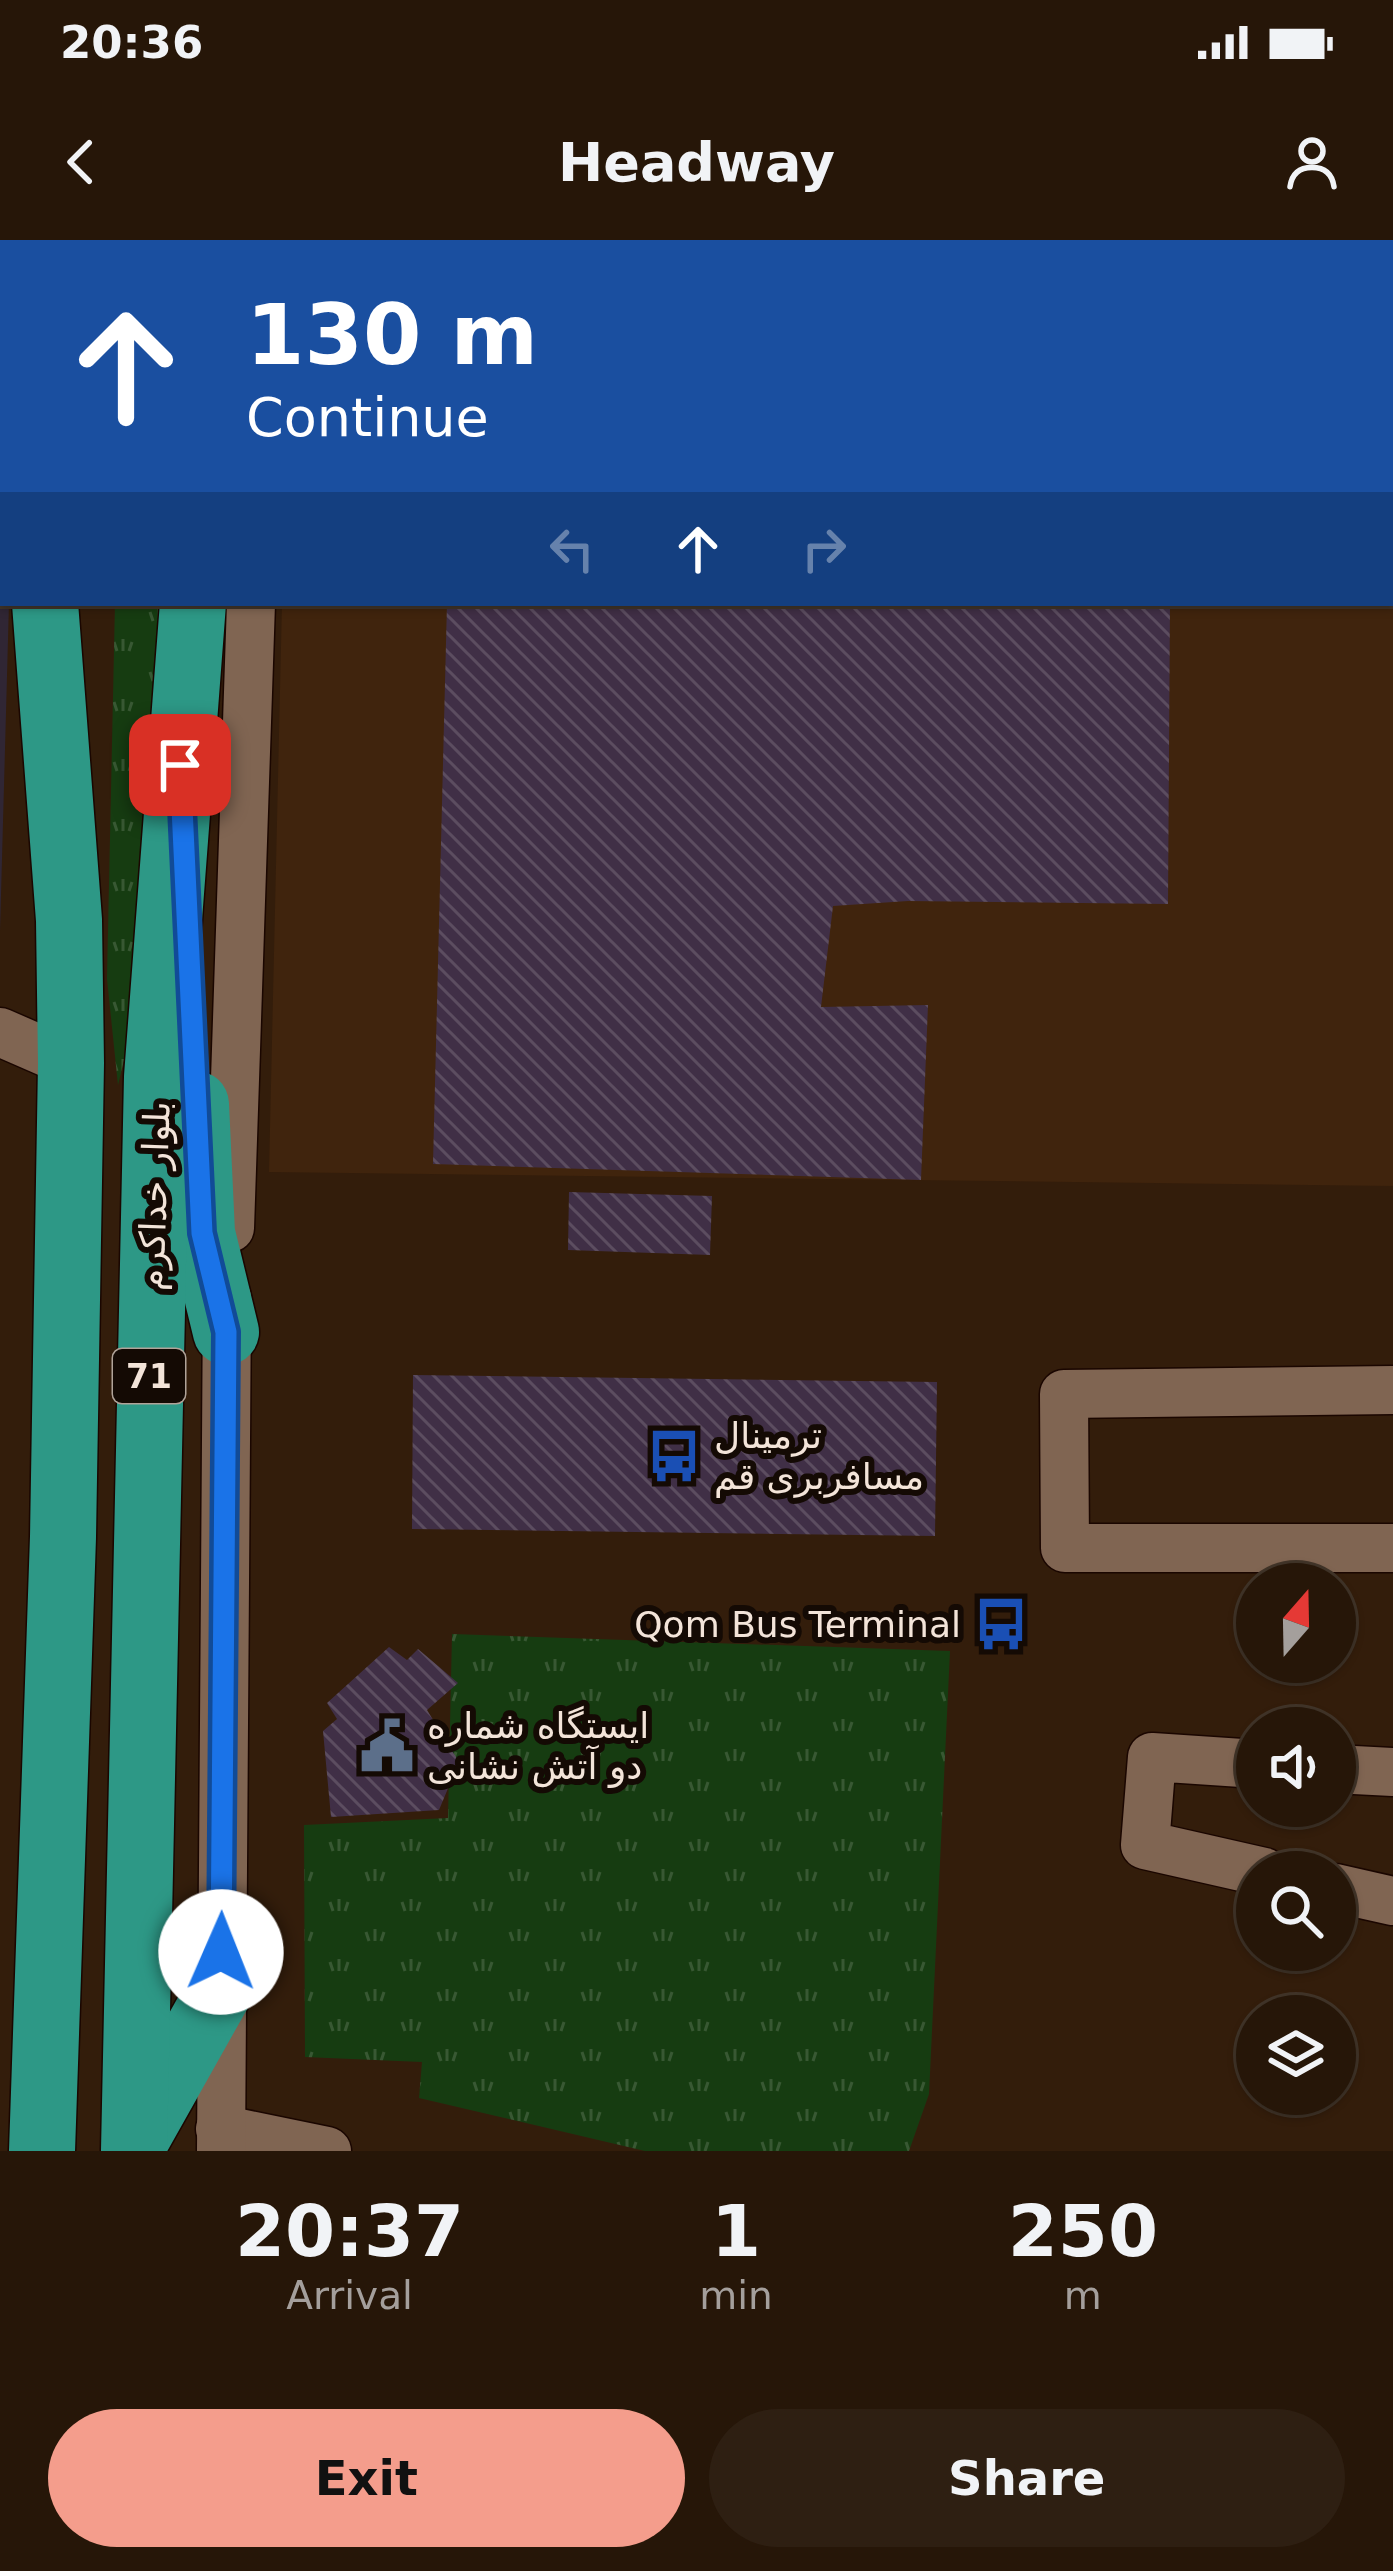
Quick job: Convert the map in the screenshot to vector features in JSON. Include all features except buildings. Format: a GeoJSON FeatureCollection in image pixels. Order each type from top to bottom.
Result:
{"type":"FeatureCollection","features":[{"type":"Feature","properties":{"kind":"highway","name":"71"},"geometry":{"type":"LineString","coordinates":[[42,2151],[63,1537],[71,1063],[69,920],[44,606]]}},
{"type":"Feature","properties":{"kind":"highway"},"geometry":{"type":"LineString","coordinates":[[69,920],[84,606]]}},
{"type":"Feature","properties":{"kind":"highway","name":"بلوار خداکرم"},"geometry":{"type":"LineString","coordinates":[[135,2146],[157,1077],[194,606]]}},
{"type":"Feature","properties":{"kind":"highway"},"geometry":{"type":"LineString","coordinates":[[180,765],[202,1233],[226,1332]]}},
{"type":"Feature","properties":{"kind":"highway"},"geometry":{"type":"LineString","coordinates":[[135,2146],[220,1990]]}},
{"type":"Feature","properties":{"kind":"street"},"geometry":{"type":"LineString","coordinates":[[251,606],[226,1332],[220,2140],[327,2151]]}},
{"type":"Feature","properties":{"kind":"street"},"geometry":{"type":"LineString","coordinates":[[0,1032],[71,1063]]}},
{"type":"Feature","properties":{"kind":"street"},"geometry":{"type":"LineString","coordinates":[[1393,1390],[1064,1394],[1066,1548],[1393,1548]]}},
{"type":"Feature","properties":{"kind":"street"},"geometry":{"type":"LineString","coordinates":[[1236,1763],[1152,1757],[1145,1845],[1236,1866]]}},
{"type":"Feature","properties":{"kind":"street"},"geometry":{"type":"LineString","coordinates":[[1356,1769],[1393,1772]]}},
{"type":"Feature","properties":{"kind":"street"},"geometry":{"type":"LineString","coordinates":[[1356,1893],[1393,1901]]}},
{"type":"Feature","properties":{"kind":"street"},"geometry":{"type":"LineString","coordinates":[[0,2139],[22,2151]]}},
{"type":"Feature","properties":{"kind":"shaded area"},"geometry":{"type":"Polygon","coordinates":[[[0,606],[9,606],[0,932],[0,606]]]}},
{"type":"Feature","properties":{"kind":"shaded area"},"geometry":{"type":"Polygon","coordinates":[[[282,606],[1393,606],[1393,1186],[269,1172],[282,606]]]}},
{"type":"Feature","properties":{"kind":"green space"},"geometry":{"type":"Polygon","coordinates":[[[115,606],[174,606],[134,1019],[118,1085],[107,979],[115,606]]]}},
{"type":"Feature","properties":{"kind":"green space"},"geometry":{"type":"Polygon","coordinates":[[[452,1634],[950,1651],[929,2094],[909,2151],[645,2151],[419,2098],[422,2062],[305,2057],[304,1825],[448,1818],[452,1634]]]}},
{"type":"Feature","properties":{"kind":"place","name":"ترمینال مسافربری قم"},"geometry":{"type":"Point","coordinates":[674,1456]}},
{"type":"Feature","properties":{"kind":"place","name":"Qom Bus Terminal"},"geometry":{"type":"Point","coordinates":[1001,1624]}},
{"type":"Feature","properties":{"kind":"place","name":"ایستگاه شماره دو آتش نشانی"},"geometry":{"type":"Point","coordinates":[387,1746]}},
{"type":"Feature","properties":{"kind":"route"},"geometry":{"type":"LineString","coordinates":[[180,765],[202,1233],[226,1332],[221,1952]]}}]}
